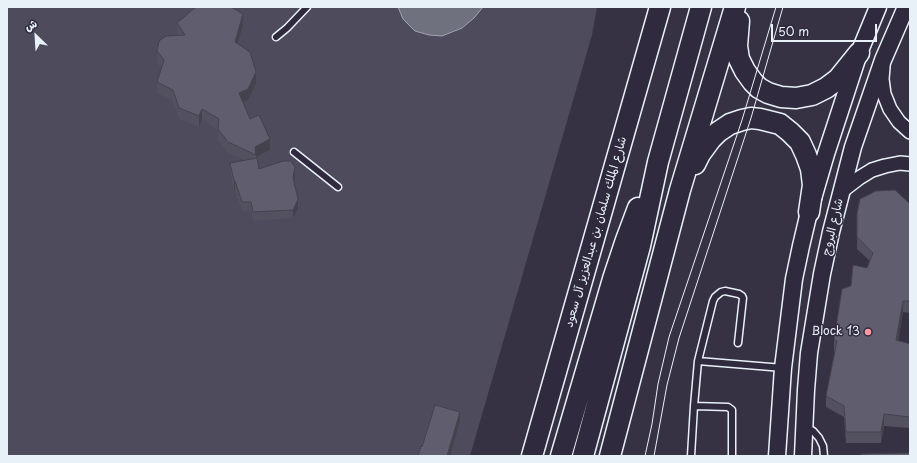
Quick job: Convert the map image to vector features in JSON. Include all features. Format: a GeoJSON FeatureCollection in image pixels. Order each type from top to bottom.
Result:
{"type":"FeatureCollection","features":[{"type":"Feature","properties":{"kind":"main road","name":"شارع الملك سلمان بن عبدالعزيز آل سعود"},"geometry":{"type":"LineString","coordinates":[[532,456],[660,7]]}},
{"type":"Feature","properties":{"kind":"main road"},"geometry":{"type":"LineString","coordinates":[[583,456],[640,246],[658,162],[701,7]]}},
{"type":"Feature","properties":{"kind":"main road"},"geometry":{"type":"LineString","coordinates":[[610,456],[680,190],[734,7]]}},
{"type":"Feature","properties":{"kind":"main road"},"geometry":{"type":"LineString","coordinates":[[741,7],[737,46],[739,59],[753,82],[759,88],[768,93],[781,97],[796,98],[812,95],[826,88],[838,79],[859,53]]}},
{"type":"Feature","properties":{"kind":"main road"},"geometry":{"type":"LineString","coordinates":[[680,190],[700,154],[718,132],[730,124],[742,120],[751,118],[760,119],[780,124],[800,142],[811,169],[813,185],[809,212]]}},
{"type":"Feature","properties":{"kind":"main road"},"geometry":{"type":"LineString","coordinates":[[561,456],[613,279],[640,201],[658,162]]}},
{"type":"Feature","properties":{"kind":"street"},"geometry":{"type":"LineString","coordinates":[[777,456],[783,368],[794,279],[809,212],[859,53],[878,7]]}},
{"type":"Feature","properties":{"kind":"street","name":"شارع البروج"},"geometry":{"type":"LineString","coordinates":[[803,456],[809,353],[822,274],[831,232],[854,147],[883,60],[907,9]]}},
{"type":"Feature","properties":{"kind":"street"},"geometry":{"type":"LineString","coordinates":[[883,60],[882,78],[884,94],[890,109],[899,122],[910,132]]}},
{"type":"Feature","properties":{"kind":"street"},"geometry":{"type":"LineString","coordinates":[[842,190],[872,170],[900,163],[910,164]]}},
{"type":"Feature","properties":{"kind":"lane"},"geometry":{"type":"LineString","coordinates":[[276,37],[307,7]]}},
{"type":"Feature","properties":{"kind":"lane"},"geometry":{"type":"LineString","coordinates":[[294,152],[338,187]]}},
{"type":"Feature","properties":{"kind":"lane"},"geometry":{"type":"LineString","coordinates":[[691,456],[698,361],[713,301],[721,292],[739,294],[743,298],[738,343]]}},
{"type":"Feature","properties":{"kind":"lane"},"geometry":{"type":"LineString","coordinates":[[698,361],[783,368]]}},
{"type":"Feature","properties":{"kind":"lane"},"geometry":{"type":"LineString","coordinates":[[694,406],[728,407],[732,410],[732,456]]}},
{"type":"Feature","properties":{"kind":"lane"},"geometry":{"type":"LineString","coordinates":[[804,426],[813,431],[819,438],[823,446],[824,456]]}},
{"type":"Feature","properties":{"kind":"shaded area"},"geometry":{"type":"Polygon","coordinates":[[[7,7],[597,7],[592,35],[470,456],[7,456],[7,7]]]}},
{"type":"Feature","properties":{"kind":"water"},"geometry":{"type":"Polygon","coordinates":[[[398,7],[483,7],[474,18],[462,28],[442,36],[429,35],[415,31],[403,19],[398,7]]]}},
{"type":"Feature","properties":{"kind":"building"},"geometry":{"type":"Polygon","coordinates":[[[196,7],[231,7],[243,14],[235,42],[250,52],[256,72],[248,89],[239,93],[250,119],[259,115],[270,139],[255,147],[256,155],[228,142],[218,129],[219,119],[202,109],[199,116],[179,108],[173,90],[157,82],[164,60],[157,51],[159,41],[166,36],[185,35],[177,23],[196,7]]]}},
{"type":"Feature","properties":{"kind":"building"},"geometry":{"type":"Polygon","coordinates":[[[257,158],[259,169],[283,161],[291,161],[295,167],[293,178],[298,199],[293,210],[253,212],[251,202],[242,202],[234,181],[230,163],[257,158]]]}},
{"type":"Feature","properties":{"kind":"building","name":"Block 13"},"geometry":{"type":"Polygon","coordinates":[[[895,190],[910,204],[910,301],[903,301],[896,340],[910,344],[910,417],[884,414],[881,432],[846,432],[844,406],[826,396],[837,341],[834,340],[842,289],[851,286],[853,265],[867,268],[873,253],[857,237],[857,214],[860,199],[876,191],[895,190]]]}},
{"type":"Feature","properties":{"kind":"building"},"geometry":{"type":"Polygon","coordinates":[[[435,405],[460,412],[447,456],[418,456],[421,446],[422,447],[435,405]]]}},
{"type":"Feature","properties":{"kind":"building"},"geometry":{"type":"Polygon","coordinates":[[[910,453],[910,456],[861,456],[861,454],[910,453]]]}},
{"type":"Feature","properties":{"kind":"tram line"},"geometry":{"type":"LineString","coordinates":[[645,456],[652,424],[658,384],[669,337],[742,120],[776,7]]}},
{"type":"Feature","properties":{"kind":"tram line"},"geometry":{"type":"LineString","coordinates":[[654,456],[667,385],[679,338],[751,118],[783,7]]}},
{"type":"Feature","properties":{"kind":"place","name":"Block 13"},"geometry":{"type":"Point","coordinates":[868,332]}}]}
